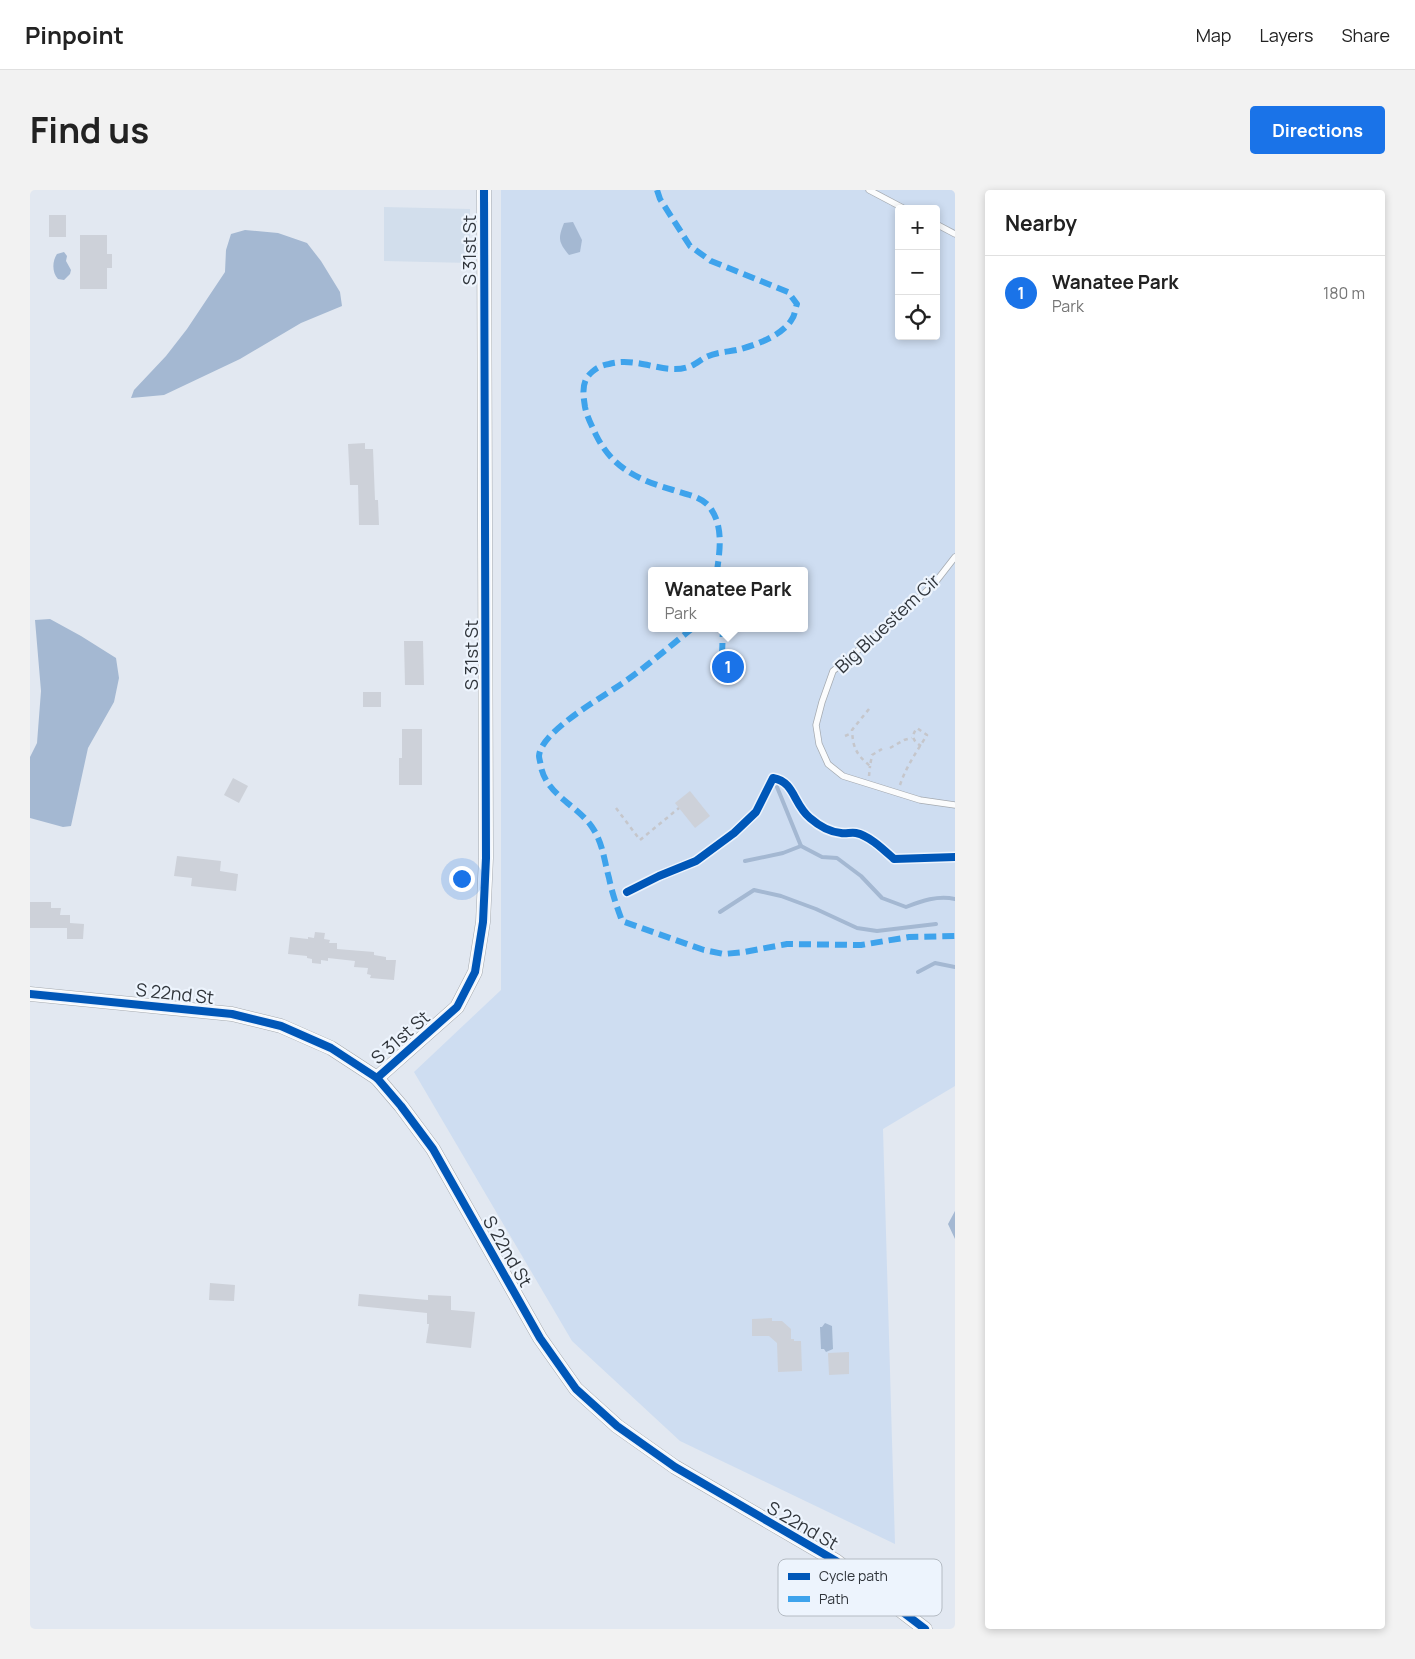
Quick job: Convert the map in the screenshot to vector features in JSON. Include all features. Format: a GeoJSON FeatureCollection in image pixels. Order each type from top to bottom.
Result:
{"type":"FeatureCollection","features":[{"type":"Feature","properties":{"kind":"street","name":"S 31st St"},"geometry":{"type":"LineString","coordinates":[[377,1078],[457,1007],[475,972],[483,922],[486,858],[484,190]]}},
{"type":"Feature","properties":{"kind":"street","name":"S 22nd St"},"geometry":{"type":"LineString","coordinates":[[30,994],[232,1014],[280,1026],[332,1048],[377,1078],[401,1106],[433,1149],[540,1338],[576,1389],[617,1426],[675,1468],[833,1559]]}},
{"type":"Feature","properties":{"kind":"street","name":"S 22nd St"},"geometry":{"type":"LineString","coordinates":[[908,1616],[925,1629]]}},
{"type":"Feature","properties":{"kind":"lane"},"geometry":{"type":"LineString","coordinates":[[868,190],[898,205]]}},
{"type":"Feature","properties":{"kind":"lane"},"geometry":{"type":"LineString","coordinates":[[940,226],[955,234]]}},
{"type":"Feature","properties":{"kind":"lane","name":"Big Bluestem Cir"},"geometry":{"type":"LineString","coordinates":[[955,557],[934,584],[902,614],[833,671],[816,726],[819,744],[828,764],[843,776],[920,800],[955,805]]}},
{"type":"Feature","properties":{"kind":"path"},"geometry":{"type":"LineString","coordinates":[[869,708],[852,730],[853,743],[858,756],[870,766],[872,755],[882,749]]}},
{"type":"Feature","properties":{"kind":"path"},"geometry":{"type":"LineString","coordinates":[[898,794],[904,773],[927,735],[917,728],[912,738]]}},
{"type":"Feature","properties":{"kind":"path"},"geometry":{"type":"LineString","coordinates":[[845,736],[852,732]]}},
{"type":"Feature","properties":{"kind":"path"},"geometry":{"type":"LineString","coordinates":[[912,738],[921,746]]}},
{"type":"Feature","properties":{"kind":"path"},"geometry":{"type":"LineString","coordinates":[[890,748],[912,738]]}},
{"type":"Feature","properties":{"kind":"path"},"geometry":{"type":"LineString","coordinates":[[616,808],[640,840],[679,808]]}},
{"type":"Feature","properties":{"kind":"shaded area"},"geometry":{"type":"Polygon","coordinates":[[[501,190],[955,190],[955,1086],[883,1129],[895,1544],[680,1441],[572,1341],[414,1072],[501,990],[501,190]]]}},
{"type":"Feature","properties":{"kind":"shaded area"},"geometry":{"type":"Polygon","coordinates":[[[384,207],[470,209],[470,263],[384,261],[384,207]]]}},
{"type":"Feature","properties":{"kind":"shaded area"},"geometry":{"type":"Polygon","coordinates":[[[573,222],[582,240],[580,252],[569,255],[561,243],[560,236],[564,223],[573,222]]]}},
{"type":"Feature","properties":{"kind":"shaded area"},"geometry":{"type":"Polygon","coordinates":[[[245,230],[278,233],[307,243],[321,261],[340,292],[342,306],[301,323],[240,359],[164,395],[131,398],[134,390],[166,356],[187,329],[225,272],[226,250],[231,234],[245,230]]]}},
{"type":"Feature","properties":{"kind":"shaded area"},"geometry":{"type":"Polygon","coordinates":[[[64,252],[71,270],[64,280],[58,279],[53,267],[57,254],[64,252]]]}},
{"type":"Feature","properties":{"kind":"shaded area"},"geometry":{"type":"Polygon","coordinates":[[[50,619],[116,658],[119,678],[114,702],[88,748],[71,826],[63,827],[30,818],[30,757],[37,743],[41,691],[35,620],[50,619]]]}},
{"type":"Feature","properties":{"kind":"shaded area"},"geometry":{"type":"Polygon","coordinates":[[[955,1211],[955,1239],[948,1224],[955,1211]]]}},
{"type":"Feature","properties":{"kind":"shaded area"},"geometry":{"type":"Polygon","coordinates":[[[825,1323],[832,1326],[833,1349],[826,1352],[824,1349],[821,1349],[820,1327],[825,1323]]]}},
{"type":"Feature","properties":{"kind":"building"},"geometry":{"type":"Polygon","coordinates":[[[49,215],[66,215],[66,237],[49,237],[49,215]]]}},
{"type":"Feature","properties":{"kind":"building"},"geometry":{"type":"Polygon","coordinates":[[[80,235],[107,235],[107,254],[112,254],[112,268],[107,268],[107,289],[80,289],[80,235]]]}},
{"type":"Feature","properties":{"kind":"building"},"geometry":{"type":"Polygon","coordinates":[[[365,443],[365,449],[373,449],[375,500],[378,500],[379,525],[359,525],[358,485],[350,485],[348,444],[365,443]]]}},
{"type":"Feature","properties":{"kind":"building"},"geometry":{"type":"Polygon","coordinates":[[[404,641],[423,641],[424,685],[405,685],[404,641]]]}},
{"type":"Feature","properties":{"kind":"building"},"geometry":{"type":"Polygon","coordinates":[[[363,692],[381,692],[381,707],[363,707],[363,692]]]}},
{"type":"Feature","properties":{"kind":"building"},"geometry":{"type":"Polygon","coordinates":[[[402,729],[422,729],[422,785],[399,785],[399,758],[402,758],[402,729]]]}},
{"type":"Feature","properties":{"kind":"building"},"geometry":{"type":"Polygon","coordinates":[[[233,778],[248,786],[239,803],[224,795],[233,778]]]}},
{"type":"Feature","properties":{"kind":"building"},"geometry":{"type":"Polygon","coordinates":[[[690,791],[710,816],[695,828],[675,803],[690,791]]]}},
{"type":"Feature","properties":{"kind":"building"},"geometry":{"type":"Polygon","coordinates":[[[177,856],[221,861],[220,871],[238,874],[236,891],[191,886],[192,878],[174,876],[177,856]]]}},
{"type":"Feature","properties":{"kind":"building"},"geometry":{"type":"Polygon","coordinates":[[[30,902],[51,902],[51,908],[61,908],[60,915],[70,915],[70,923],[84,924],[83,939],[67,939],[67,928],[30,928],[30,902]]]}},
{"type":"Feature","properties":{"kind":"building"},"geometry":{"type":"Polygon","coordinates":[[[315,932],[325,933],[324,939],[330,940],[329,943],[337,943],[337,949],[374,952],[374,955],[386,957],[386,960],[396,960],[394,980],[370,978],[371,975],[367,974],[368,968],[354,967],[355,961],[328,958],[328,961],[321,960],[321,964],[312,963],[312,959],[307,958],[307,956],[288,954],[290,937],[314,938],[315,932]]]}},
{"type":"Feature","properties":{"kind":"building"},"geometry":{"type":"Polygon","coordinates":[[[210,1283],[235,1285],[234,1301],[209,1300],[210,1283]]]}},
{"type":"Feature","properties":{"kind":"building"},"geometry":{"type":"Polygon","coordinates":[[[359,1294],[428,1300],[428,1295],[451,1296],[451,1310],[475,1312],[471,1348],[426,1343],[429,1324],[427,1324],[427,1313],[358,1306],[359,1294]]]}},
{"type":"Feature","properties":{"kind":"building"},"geometry":{"type":"Polygon","coordinates":[[[772,1318],[772,1321],[782,1321],[791,1329],[791,1339],[801,1341],[802,1371],[778,1372],[777,1343],[769,1336],[752,1336],[752,1319],[772,1318]]]}},
{"type":"Feature","properties":{"kind":"building"},"geometry":{"type":"Polygon","coordinates":[[[849,1352],[849,1374],[829,1375],[828,1353],[849,1352]]]}},
{"type":"Feature","properties":{"kind":"waterway"},"geometry":{"type":"LineString","coordinates":[[777,787],[801,846],[822,857],[837,858],[861,876],[882,898],[906,907],[936,898],[955,899]]}},
{"type":"Feature","properties":{"kind":"waterway"},"geometry":{"type":"LineString","coordinates":[[745,861],[783,853],[801,846]]}},
{"type":"Feature","properties":{"kind":"waterway"},"geometry":{"type":"LineString","coordinates":[[720,912],[754,890],[781,896],[816,909],[857,928],[877,931],[936,924]]}},
{"type":"Feature","properties":{"kind":"waterway"},"geometry":{"type":"LineString","coordinates":[[918,972],[935,963],[955,967]]}},
{"type":"Feature","properties":{"kind":"marked path"},"geometry":{"type":"LineString","coordinates":[[657,190],[660,199],[690,246],[711,261],[788,292],[797,304],[794,316],[783,330],[755,344],[741,349],[713,354],[694,365],[679,369],[630,362],[607,364],[594,370],[584,384],[587,414],[596,435],[610,457],[628,472],[638,477],[696,497],[708,505],[717,520],[719,528],[720,545],[717,567]]}},
{"type":"Feature","properties":{"kind":"marked path"},"geometry":{"type":"LineString","coordinates":[[688,632],[636,674],[562,724],[543,746],[539,756],[544,777],[549,785],[586,819],[596,833],[622,921],[704,950],[724,954],[787,944],[861,945],[909,937],[955,936]]}},
{"type":"Feature","properties":{"kind":"marked path"},"geometry":{"type":"LineString","coordinates":[[722,655],[723,632]]}},
{"type":"Feature","properties":{"kind":"cycle path"},"geometry":{"type":"LineString","coordinates":[[377,1078],[457,1007],[475,972],[483,922],[486,858],[484,190]]}},
{"type":"Feature","properties":{"kind":"cycle path"},"geometry":{"type":"LineString","coordinates":[[627,892],[696,861],[734,833],[756,812],[773,778],[786,784],[804,812],[817,823],[828,830],[854,833],[866,837],[894,859],[955,857]]}},
{"type":"Feature","properties":{"kind":"cycle path"},"geometry":{"type":"LineString","coordinates":[[30,994],[232,1014],[281,1026],[331,1048],[377,1078],[401,1106],[433,1149],[540,1338],[576,1389],[617,1426],[675,1467],[833,1559]]}},
{"type":"Feature","properties":{"kind":"cycle path"},"geometry":{"type":"LineString","coordinates":[[908,1616],[925,1629]]}},
{"type":"Feature","properties":{"kind":"place","name":"Wanatee Park"},"geometry":{"type":"Point","coordinates":[728,667]}}]}
